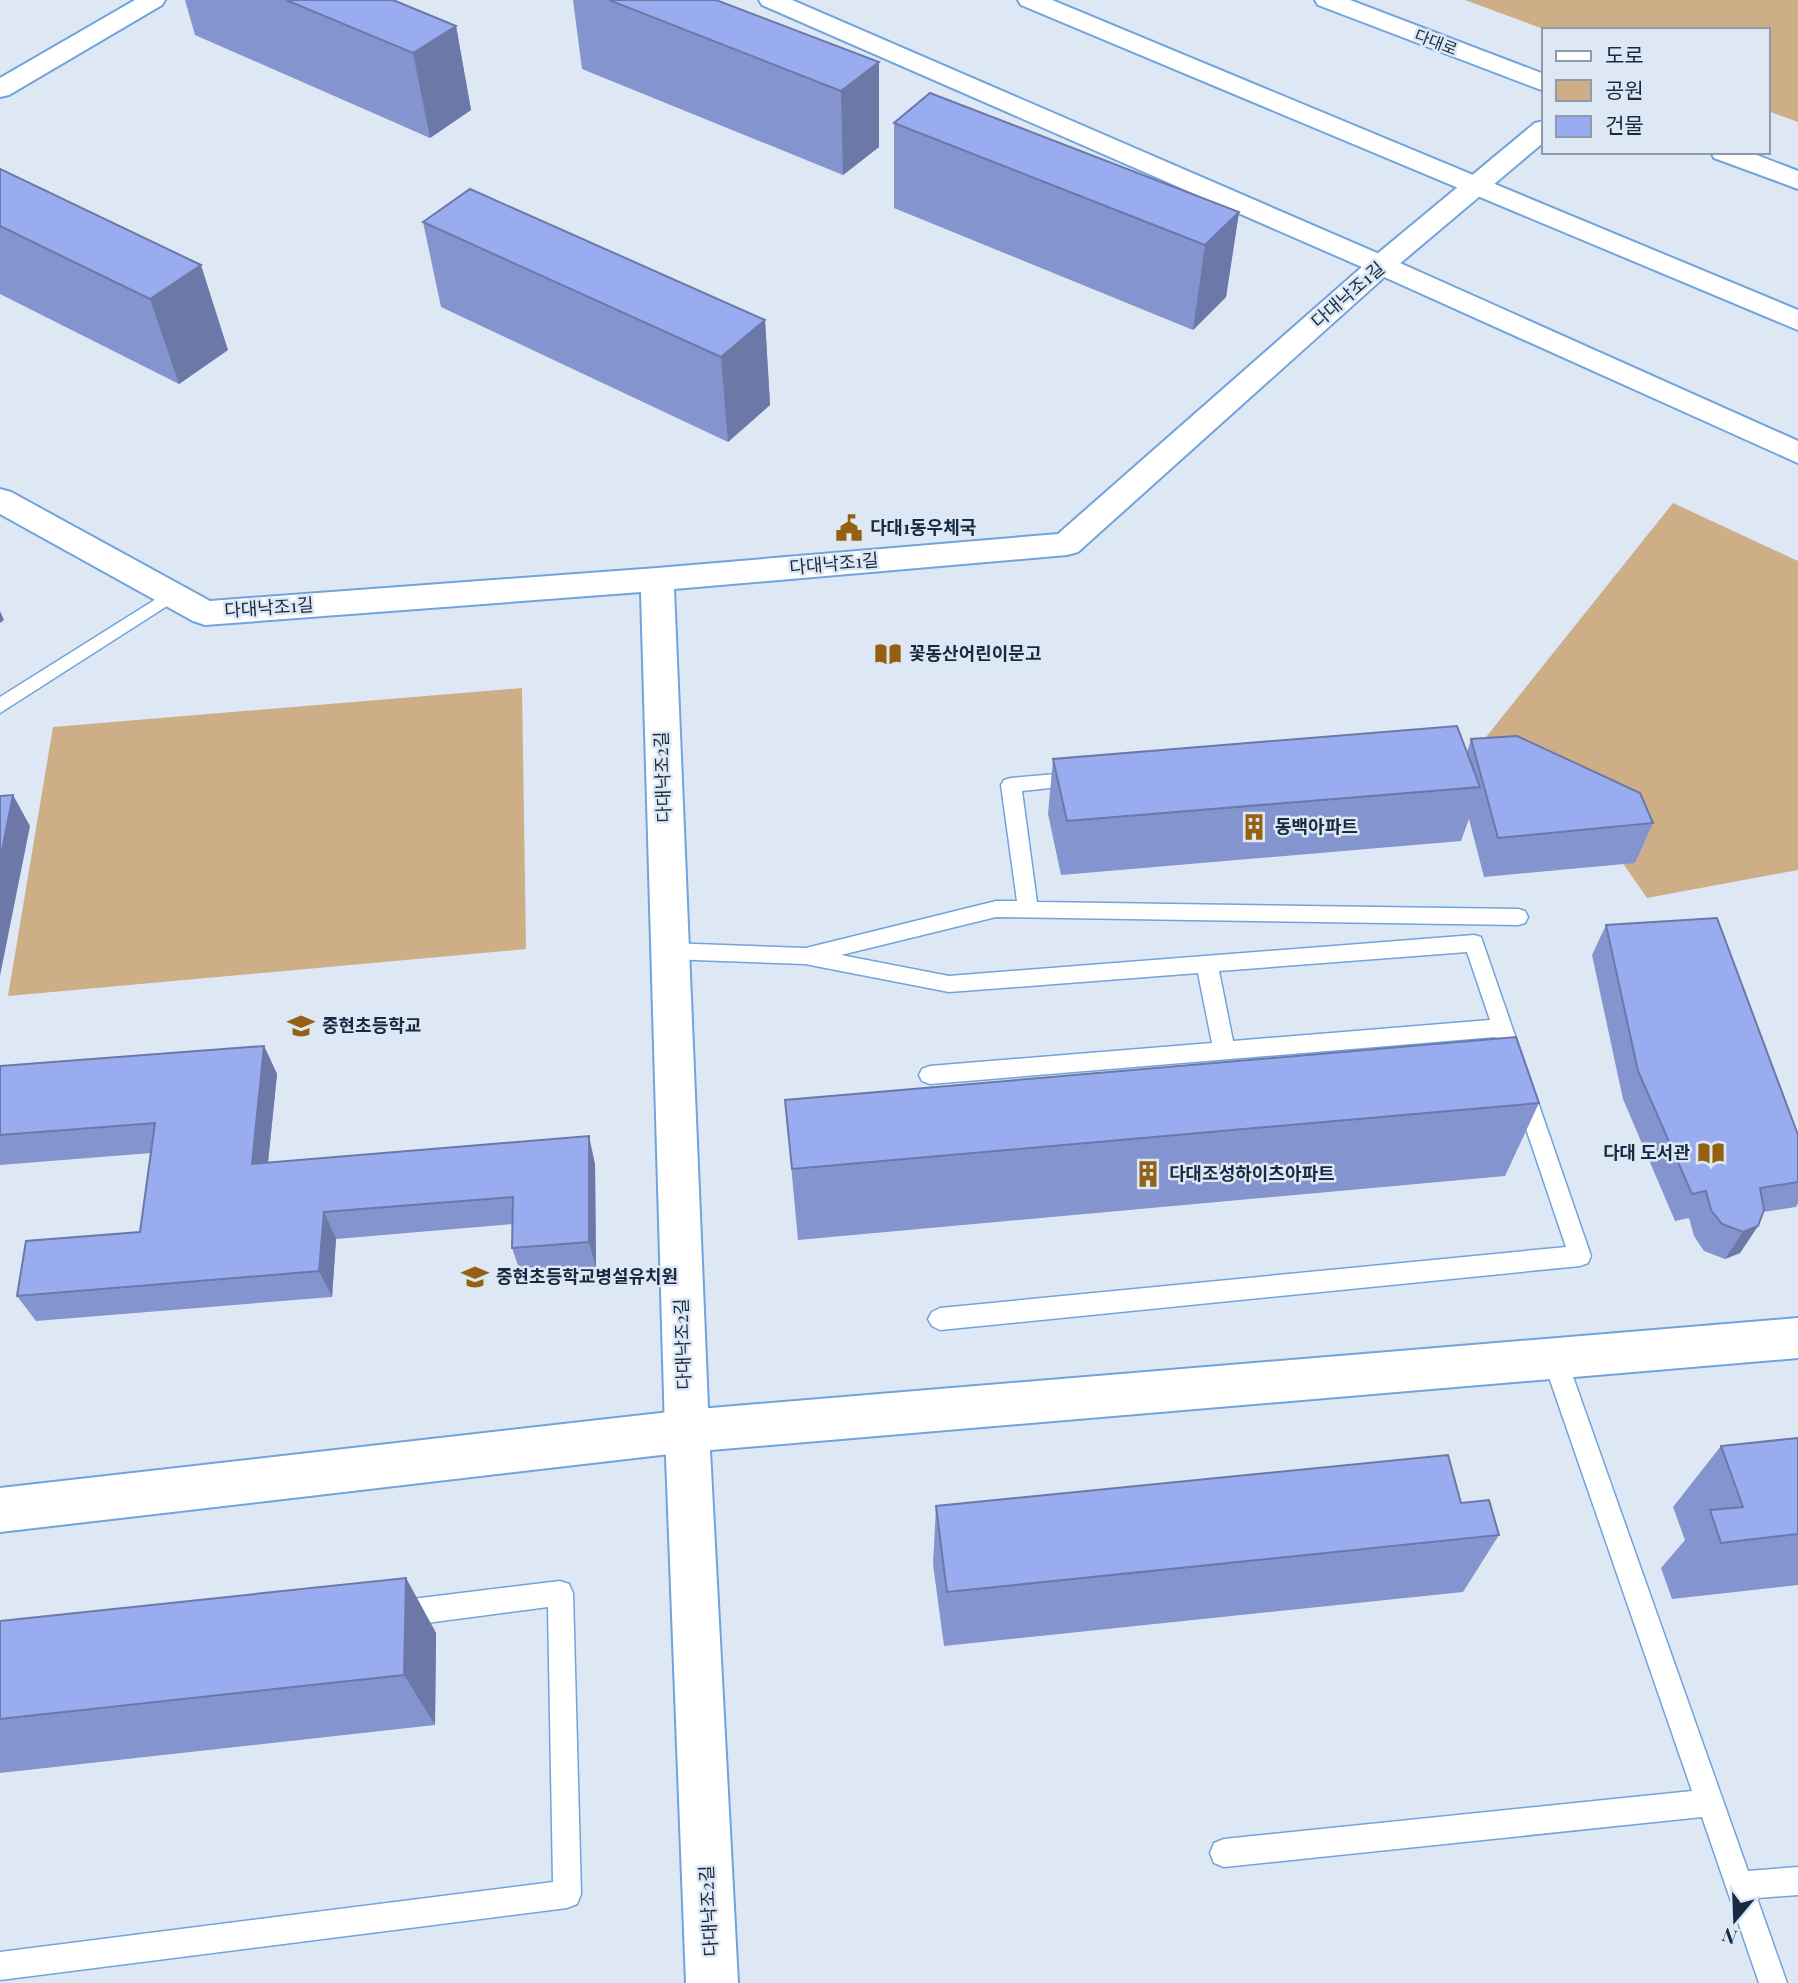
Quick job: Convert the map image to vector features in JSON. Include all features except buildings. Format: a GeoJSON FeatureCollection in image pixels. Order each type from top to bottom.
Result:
{"type":"FeatureCollection","features":[{"type":"Feature","properties":{"kind":"street"},"geometry":{"type":"LineString","coordinates":[[0,89],[153,0]]}},
{"type":"Feature","properties":{"kind":"street"},"geometry":{"type":"LineString","coordinates":[[771,0],[1381,265],[1798,453]]}},
{"type":"Feature","properties":{"kind":"street"},"geometry":{"type":"LineString","coordinates":[[1030,0],[1798,321]]}},
{"type":"Feature","properties":{"kind":"street","name":"다대로"},"geometry":{"type":"LineString","coordinates":[[1327,0],[1542,82]]}},
{"type":"Feature","properties":{"kind":"street","name":"다대낙조1길"},"geometry":{"type":"LineString","coordinates":[[0,500],[205,613],[657,579],[1067,544],[1381,265],[1542,131]]}},
{"type":"Feature","properties":{"kind":"street"},"geometry":{"type":"LineString","coordinates":[[1729,154],[1798,181]]}},
{"type":"Feature","properties":{"kind":"street","name":"다대낙조2길"},"geometry":{"type":"LineString","coordinates":[[657,579],[668,951],[712,1983]]}},
{"type":"Feature","properties":{"kind":"street"},"geometry":{"type":"LineString","coordinates":[[0,1510],[687,1431],[1798,1338]]}},
{"type":"Feature","properties":{"kind":"lane"},"geometry":{"type":"LineString","coordinates":[[0,706],[172,595]]}},
{"type":"Feature","properties":{"kind":"lane"},"geometry":{"type":"LineString","coordinates":[[1028,909],[1011,785],[1092,778]]}},
{"type":"Feature","properties":{"kind":"lane"},"geometry":{"type":"LineString","coordinates":[[805,956],[996,909],[1518,918]]}},
{"type":"Feature","properties":{"kind":"lane"},"geometry":{"type":"LineString","coordinates":[[668,951],[805,956],[949,984],[1474,943],[1580,1256],[940,1319]]}},
{"type":"Feature","properties":{"kind":"lane"},"geometry":{"type":"LineString","coordinates":[[1207,964],[1224,1051]]}},
{"type":"Feature","properties":{"kind":"lane"},"geometry":{"type":"LineString","coordinates":[[930,1075],[1503,1028]]}},
{"type":"Feature","properties":{"kind":"lane"},"geometry":{"type":"LineString","coordinates":[[1554,1357],[1773,1983]]}},
{"type":"Feature","properties":{"kind":"lane"},"geometry":{"type":"LineString","coordinates":[[0,1966],[566,1894],[560,1593],[369,1617]]}},
{"type":"Feature","properties":{"kind":"lane"},"geometry":{"type":"LineString","coordinates":[[1224,1853],[1711,1803]]}},
{"type":"Feature","properties":{"kind":"lane"},"geometry":{"type":"LineString","coordinates":[[1739,1886],[1798,1881]]}},
{"type":"Feature","properties":{"kind":"green space"},"geometry":{"type":"Polygon","coordinates":[[[1465,0],[1798,0],[1798,122],[1770,112],[1770,28],[1542,29],[1465,0]]]}},
{"type":"Feature","properties":{"kind":"green space"},"geometry":{"type":"Polygon","coordinates":[[[1673,503],[1798,561],[1798,870],[1647,898],[1562,775],[1466,762],[1673,503]]]}},
{"type":"Feature","properties":{"kind":"green space"},"geometry":{"type":"Polygon","coordinates":[[[522,688],[526,949],[8,996],[53,727],[522,688]]]}},
{"type":"Feature","properties":{"kind":"place","name":"다대1동우체국"},"geometry":{"type":"Point","coordinates":[849,528]}},
{"type":"Feature","properties":{"kind":"place","name":"꽃동산어린이문고"},"geometry":{"type":"Point","coordinates":[888,654]}},
{"type":"Feature","properties":{"kind":"place","name":"동백아파트"},"geometry":{"type":"Point","coordinates":[1254,827]}},
{"type":"Feature","properties":{"kind":"place","name":"중현초등학교"},"geometry":{"type":"Point","coordinates":[301,1026]}},
{"type":"Feature","properties":{"kind":"place","name":"다대 도서관"},"geometry":{"type":"Point","coordinates":[1711,1153]}},
{"type":"Feature","properties":{"kind":"place","name":"다대조성하이츠아파트"},"geometry":{"type":"Point","coordinates":[1148,1174]}},
{"type":"Feature","properties":{"kind":"place","name":"중현초등학교병설유치원"},"geometry":{"type":"Point","coordinates":[475,1277]}}]}
